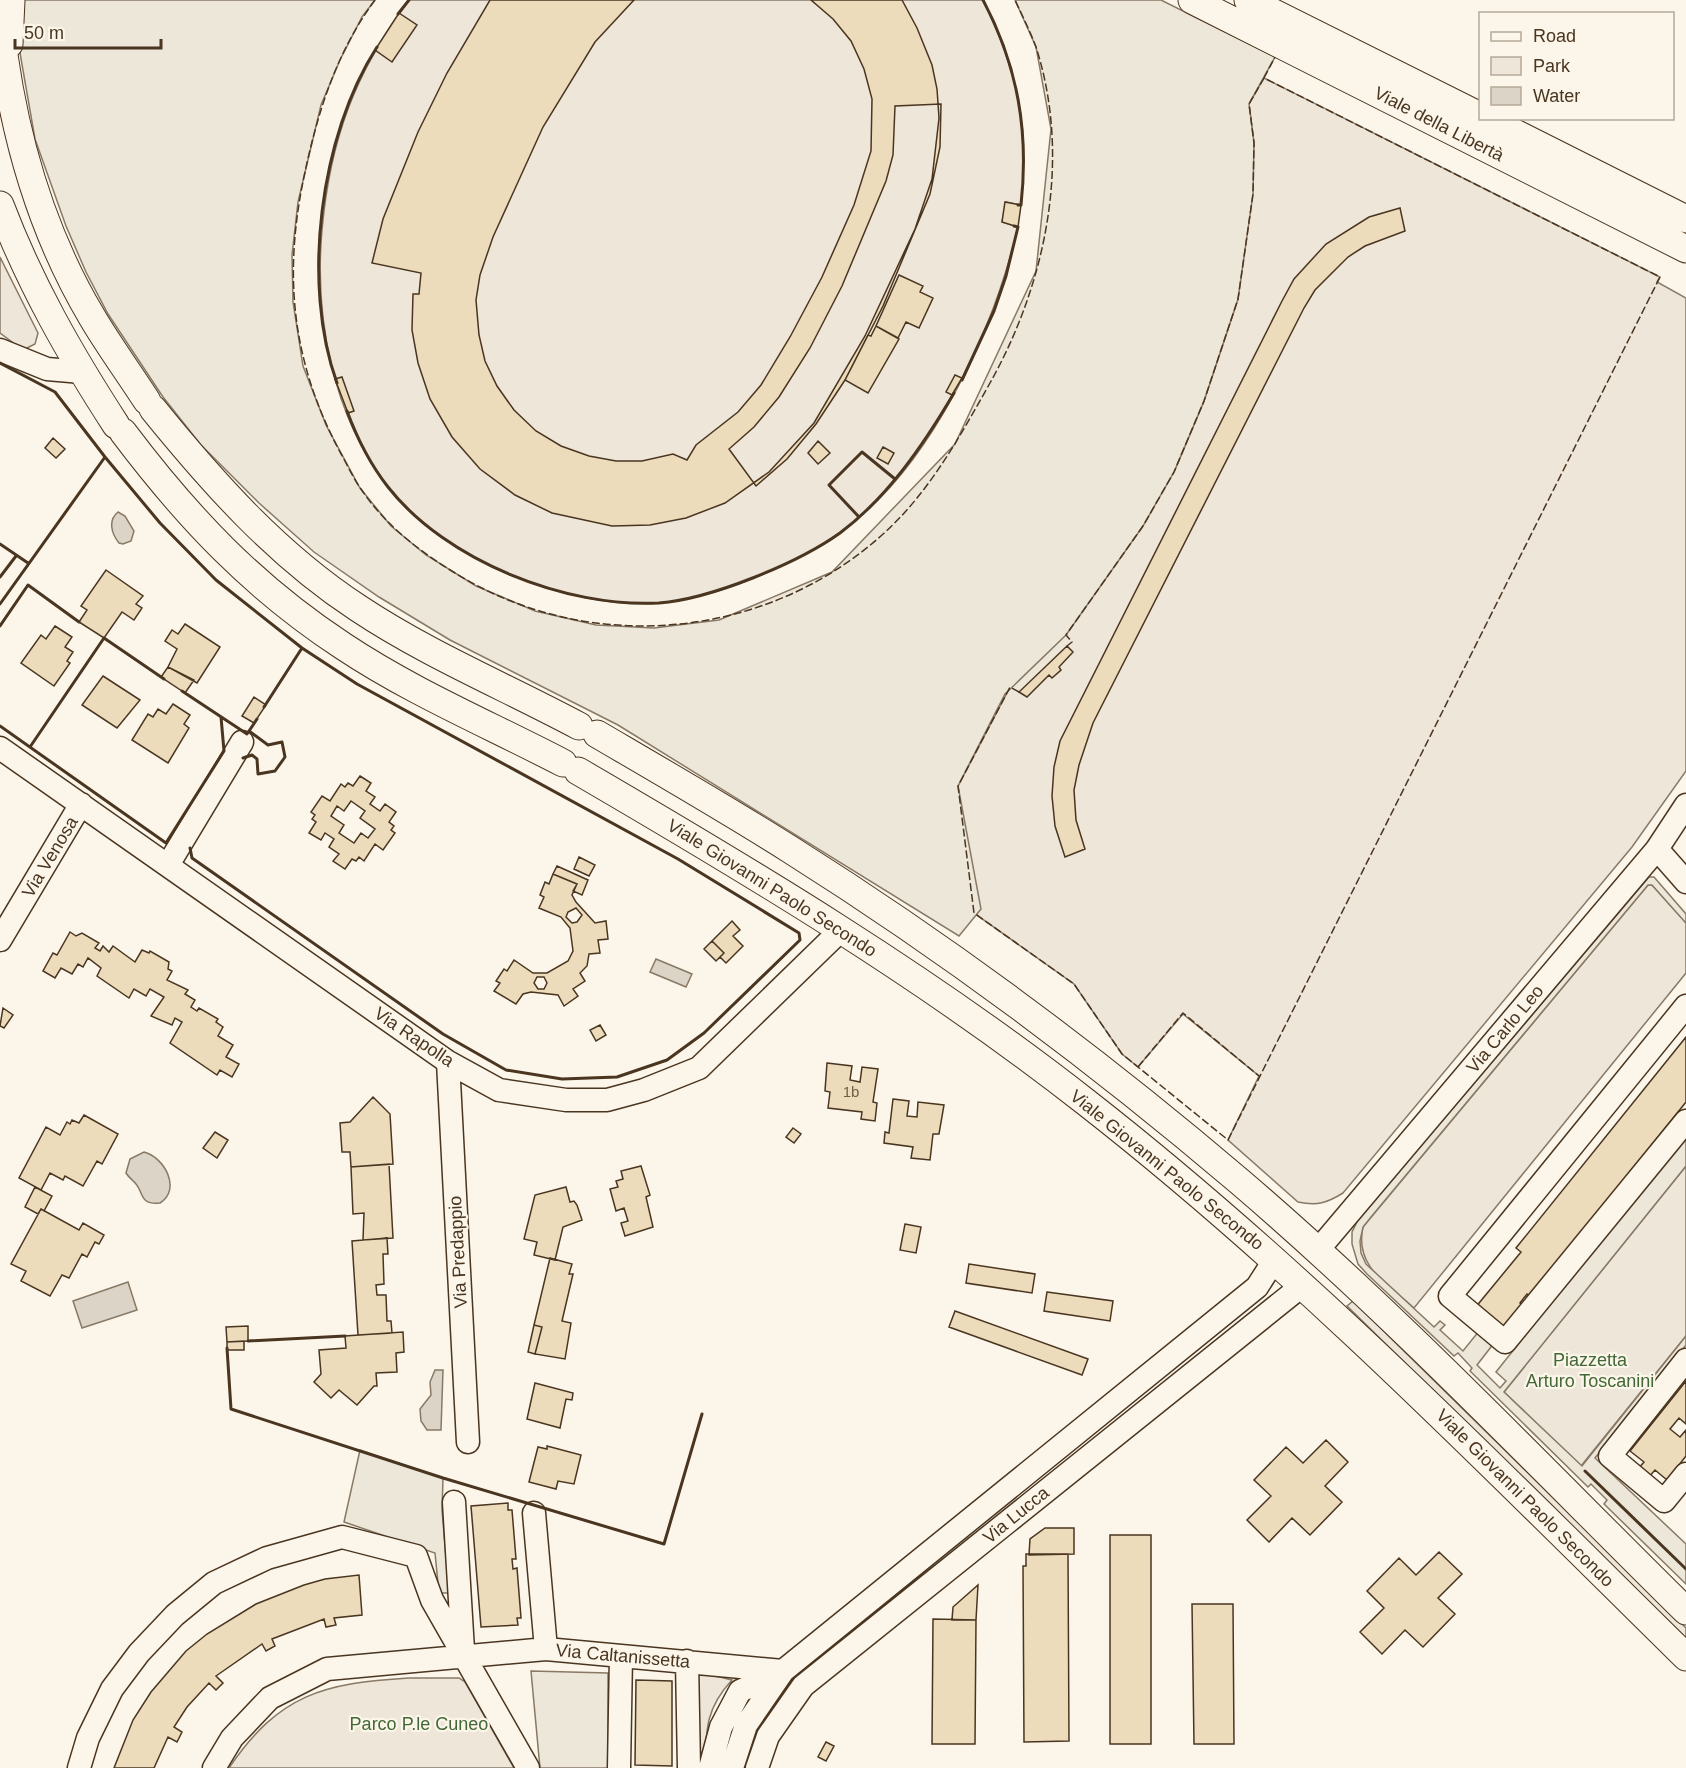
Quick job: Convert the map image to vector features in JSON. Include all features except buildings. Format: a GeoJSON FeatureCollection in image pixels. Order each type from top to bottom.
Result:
{"type":"FeatureCollection","features":[{"type":"Feature","properties":{"kind":"main road"},"geometry":{"type":"LineString","coordinates":[[11,0],[9,48],[13,105]]}},
{"type":"Feature","properties":{"kind":"main road","name":"Viale della Libertà"},"geometry":{"type":"LineString","coordinates":[[1192,0],[1686,249]]}},
{"type":"Feature","properties":{"kind":"main road","name":"Viale della Libertà"},"geometry":{"type":"LineString","coordinates":[[1248,0],[1479,116]]}},
{"type":"Feature","properties":{"kind":"main road","name":"Viale Giovanni Paolo Secondo"},"geometry":{"type":"LineString","coordinates":[[0,23],[13,105],[33,188],[61,256],[91,316],[150,405],[240,511],[306,571],[358,608],[424,646],[588,730],[790,849],[866,899],[1026,1012],[1124,1086],[1239,1180],[1318,1250],[1686,1611]]}},
{"type":"Feature","properties":{"kind":"main road","name":"Viale della Libertà"},"geometry":{"type":"LineString","coordinates":[[1489,120],[1686,219]]}},
{"type":"Feature","properties":{"kind":"main road"},"geometry":{"type":"LineString","coordinates":[[0,199],[33,188]]}},
{"type":"Feature","properties":{"kind":"main road","name":"Viale Giovanni Paolo Secondo"},"geometry":{"type":"LineString","coordinates":[[0,205],[36,292],[82,372],[119,429],[190,517],[222,550],[279,599],[343,646],[403,681],[571,767],[842,929],[1084,1101],[1275,1259],[1445,1419],[1686,1657]]}},
{"type":"Feature","properties":{"kind":"main road"},"geometry":{"type":"LineString","coordinates":[[119,429],[115,411],[122,401],[134,396],[150,405]]}},
{"type":"Feature","properties":{"kind":"main road"},"geometry":{"type":"LineString","coordinates":[[588,730],[602,748],[598,762],[592,767],[571,767],[557,750],[561,736],[566,731],[588,730]]}},
{"type":"Feature","properties":{"kind":"main road"},"geometry":{"type":"LineString","coordinates":[[842,929],[866,899]]}},
{"type":"Feature","properties":{"kind":"street"},"geometry":{"type":"LineString","coordinates":[[0,350],[47,369],[82,372]]}},
{"type":"Feature","properties":{"kind":"street"},"geometry":{"type":"LineString","coordinates":[[168,865],[242,742]]}},
{"type":"Feature","properties":{"kind":"street","name":"Via Rapolla"},"geometry":{"type":"LineString","coordinates":[[0,748],[448,1062],[499,1090],[566,1100],[607,1100],[644,1090],[699,1068],[842,929]]}},
{"type":"Feature","properties":{"kind":"street","name":"Via Venosa"},"geometry":{"type":"LineString","coordinates":[[0,940],[81,804]]}},
{"type":"Feature","properties":{"kind":"street","name":"Via Carlo Leo"},"geometry":{"type":"LineString","coordinates":[[1318,1250],[1657,849],[1678,835],[1686,805]]}},
{"type":"Feature","properties":{"kind":"street"},"geometry":{"type":"LineString","coordinates":[[1657,849],[1686,882]]}},
{"type":"Feature","properties":{"kind":"street"},"geometry":{"type":"LineString","coordinates":[[1686,1006],[1450,1296],[1505,1342],[1686,1121]]}},
{"type":"Feature","properties":{"kind":"street","name":"Via Predappio"},"geometry":{"type":"LineString","coordinates":[[448,1062],[468,1442]]}},
{"type":"Feature","properties":{"kind":"street","name":"Via Lucca"},"geometry":{"type":"LineString","coordinates":[[710,1768],[721,1727],[740,1691],[783,1671],[1257,1287],[1275,1259]]}},
{"type":"Feature","properties":{"kind":"street","name":"Via Lucca"},"geometry":{"type":"LineString","coordinates":[[757,1768],[768,1736],[803,1686],[1303,1285]]}},
{"type":"Feature","properties":{"kind":"street"},"geometry":{"type":"LineString","coordinates":[[1686,1360],[1610,1456],[1664,1501],[1686,1474]]}},
{"type":"Feature","properties":{"kind":"street"},"geometry":{"type":"LineString","coordinates":[[454,1502],[464,1657]]}},
{"type":"Feature","properties":{"kind":"street"},"geometry":{"type":"LineString","coordinates":[[534,1513],[546,1649]]}},
{"type":"Feature","properties":{"kind":"street"},"geometry":{"type":"LineString","coordinates":[[79,1768],[88,1737],[112,1689],[140,1653],[175,1615],[214,1583],[267,1558],[342,1538],[416,1556],[432,1599],[528,1768]]}},
{"type":"Feature","properties":{"kind":"street","name":"Via Caltanissetta"},"geometry":{"type":"LineString","coordinates":[[214,1768],[231,1738],[270,1698],[327,1669],[546,1649],[783,1671]]}},
{"type":"Feature","properties":{"kind":"street"},"geometry":{"type":"LineString","coordinates":[[619,1768],[621,1656]]}},
{"type":"Feature","properties":{"kind":"street"},"geometry":{"type":"LineString","coordinates":[[687,1661],[689,1768]]}},
{"type":"Feature","properties":{"kind":"street"},"geometry":{"type":"LineString","coordinates":[[783,1671],[803,1686]]}},
{"type":"Feature","properties":{"kind":"street","name":"Via Lucca"},"geometry":{"type":"LineString","coordinates":[[732,1768],[746,1725],[783,1671]]}},
{"type":"Feature","properties":{"kind":"green space"},"geometry":{"type":"Polygon","coordinates":[[[409,0],[983,0],[1005,51],[1022,124],[1024,150],[1021,205],[1006,202],[1002,222],[1018,227],[992,310],[953,396],[929,436],[902,473],[872,506],[821,545],[777,568],[728,588],[659,603],[623,603],[586,598],[548,588],[474,557],[411,513],[387,486],[368,458],[341,397],[331,364],[325,331],[320,263],[331,166],[348,108],[374,54],[409,0]]]}},
{"type":"Feature","properties":{"kind":"green space"},"geometry":{"type":"Polygon","coordinates":[[[1264,78],[1660,277],[1657,282],[1686,298],[1686,771],[1632,847],[1343,1193],[1316,1204],[1298,1202],[1228,1140],[1259,1076],[1183,1014],[1138,1067],[1122,1054],[1074,984],[974,913],[958,786],[1008,691],[1174,472],[1204,401],[1238,299],[1254,143],[1249,104],[1264,78]]]}},
{"type":"Feature","properties":{"kind":"green space"},"geometry":{"type":"Polygon","coordinates":[[[0,257],[38,333],[35,344],[23,350],[0,333],[0,257]]]}},
{"type":"Feature","properties":{"kind":"green space"},"geometry":{"type":"Polygon","coordinates":[[[1648,885],[1652,885],[1686,923],[1686,973],[1414,1308],[1375,1274],[1368,1264],[1362,1241],[1363,1227],[1648,885]]]}},
{"type":"Feature","properties":{"kind":"green space","name":"Piazzetta Arturo Toscanini"},"geometry":{"type":"Polygon","coordinates":[[[1686,1166],[1686,1336],[1581,1466],[1504,1392],[1686,1166]]]}},
{"type":"Feature","properties":{"kind":"green space"},"geometry":{"type":"Polygon","coordinates":[[[1353,1301],[1686,1628],[1686,1638],[1347,1306],[1353,1301]]]}},
{"type":"Feature","properties":{"kind":"green space"},"geometry":{"type":"Polygon","coordinates":[[[699,1672],[732,1680],[712,1711],[707,1732],[705,1768],[701,1768],[697,1675],[699,1672]]]}},
{"type":"Feature","properties":{"kind":"green space","name":"Parco P.le Cuneo"},"geometry":{"type":"Polygon","coordinates":[[[409,1678],[459,1678],[465,1682],[514,1768],[229,1768],[266,1723],[306,1697],[352,1684],[409,1678]]]}},
{"type":"Feature","properties":{"kind":"shaded area"},"geometry":{"type":"Polygon","coordinates":[[[20,0],[375,0],[362,17],[321,105],[298,202],[292,255],[293,302],[303,366],[326,425],[360,488],[391,526],[426,555],[476,586],[535,611],[596,625],[654,628],[719,620],[832,572],[955,444],[1036,271],[1051,129],[1036,47],[1015,0],[1161,0],[1275,57],[1249,104],[1254,143],[1253,194],[1238,299],[1204,401],[1174,472],[1143,526],[1066,635],[1005,694],[958,786],[981,909],[959,936],[618,725],[450,640],[379,597],[314,552],[259,503],[201,445],[163,397],[108,314],[86,272],[66,226],[35,139],[20,53],[20,0]]]}},
{"type":"Feature","properties":{"kind":"shaded area"},"geometry":{"type":"Polygon","coordinates":[[[1649,877],[1654,877],[1686,914],[1686,923],[1652,885],[1648,885],[1371,1217],[1363,1227],[1360,1241],[1361,1253],[1366,1264],[1434,1327],[1440,1321],[1445,1325],[1440,1330],[1463,1351],[1479,1331],[1494,1343],[1477,1365],[1500,1388],[1506,1381],[1496,1372],[1686,1134],[1686,1166],[1504,1392],[1582,1466],[1686,1336],[1686,1345],[1595,1458],[1686,1544],[1686,1584],[1604,1504],[1607,1500],[1591,1484],[1588,1487],[1470,1371],[1472,1368],[1458,1353],[1454,1356],[1367,1274],[1358,1264],[1352,1244],[1352,1232],[1358,1220],[1649,877]]]}},
{"type":"Feature","properties":{"kind":"shaded area"},"geometry":{"type":"Polygon","coordinates":[[[360,1450],[443,1478],[442,1510],[449,1593],[439,1593],[435,1553],[344,1522],[360,1450]]]}},
{"type":"Feature","properties":{"kind":"shaded area"},"geometry":{"type":"Polygon","coordinates":[[[531,1671],[608,1673],[608,1768],[540,1768],[531,1671]]]}},
{"type":"Feature","properties":{"kind":"water"},"geometry":{"type":"Polygon","coordinates":[[[118,512],[125,516],[134,531],[131,541],[123,544],[116,539],[112,527],[113,519],[118,512]]]}},
{"type":"Feature","properties":{"kind":"water"},"geometry":{"type":"Polygon","coordinates":[[[656,959],[692,974],[686,987],[650,972],[656,959]]]}},
{"type":"Feature","properties":{"kind":"water"},"geometry":{"type":"Polygon","coordinates":[[[144,1152],[158,1160],[168,1174],[170,1190],[160,1203],[145,1200],[126,1173],[130,1159],[144,1152]]]}},
{"type":"Feature","properties":{"kind":"water"},"geometry":{"type":"Polygon","coordinates":[[[128,1282],[137,1310],[82,1328],[73,1301],[128,1282]]]}},
{"type":"Feature","properties":{"kind":"water"},"geometry":{"type":"Polygon","coordinates":[[[435,1370],[443,1370],[441,1430],[427,1430],[421,1421],[420,1409],[431,1395],[430,1382],[435,1370]]]}},
{"type":"Feature","properties":{"kind":"fence"},"geometry":{"type":"LineString","coordinates":[[375,0],[350,40],[331,82],[310,149],[298,209],[293,281],[296,315],[311,384],[324,418],[353,476],[370,502],[392,526],[428,556],[507,600],[562,617],[618,625],[675,624],[731,615],[785,597],[836,570],[899,519],[929,483],[955,444],[1010,344],[1039,262],[1048,220],[1052,176],[1052,133],[1047,89],[1036,47],[1015,0]]}},
{"type":"Feature","properties":{"kind":"fence"},"geometry":{"type":"LineString","coordinates":[[1264,78],[1275,57]]}},
{"type":"Feature","properties":{"kind":"fence"},"geometry":{"type":"LineString","coordinates":[[1019,692],[1010,687],[958,786],[974,913],[1074,984],[1122,1054],[1228,1140],[1660,277],[1264,78],[1249,104],[1254,143],[1253,194],[1238,299],[1204,401],[1174,472],[1143,526],[1066,635],[1072,642],[1067,646]]}},
{"type":"Feature","properties":{"kind":"fence"},"geometry":{"type":"LineString","coordinates":[[1138,1067],[1183,1013],[1259,1076]]}},
{"type":"Feature","properties":{"kind":"wall"},"geometry":{"type":"LineString","coordinates":[[398,14],[409,0]]}},
{"type":"Feature","properties":{"kind":"wall"},"geometry":{"type":"LineString","coordinates":[[983,0],[1005,50],[1018,100],[1023,151],[1021,205],[1018,205]]}},
{"type":"Feature","properties":{"kind":"wall"},"geometry":{"type":"LineString","coordinates":[[337,383],[326,344],[320,301],[319,256],[322,211],[330,166],[342,123],[357,83],[377,47]]}},
{"type":"Feature","properties":{"kind":"wall"},"geometry":{"type":"LineString","coordinates":[[962,380],[994,311],[1006,276],[1018,227],[1014,226]]}},
{"type":"Feature","properties":{"kind":"wall"},"geometry":{"type":"LineString","coordinates":[[0,363],[55,392],[105,457],[0,604]]}},
{"type":"Feature","properties":{"kind":"wall"},"geometry":{"type":"LineString","coordinates":[[347,411],[375,469],[388,487],[412,513],[442,537],[475,558],[510,575],[548,588],[586,597],[623,602],[659,603],[703,595],[753,578],[801,556],[840,533],[874,503],[904,469],[954,393]]}},
{"type":"Feature","properties":{"kind":"wall"},"geometry":{"type":"LineString","coordinates":[[859,517],[829,485],[862,452],[895,479]]}},
{"type":"Feature","properties":{"kind":"wall"},"geometry":{"type":"LineString","coordinates":[[105,457],[160,523],[216,580],[302,648],[264,707]]}},
{"type":"Feature","properties":{"kind":"wall"},"geometry":{"type":"LineString","coordinates":[[0,544],[28,563]]}},
{"type":"Feature","properties":{"kind":"wall"},"geometry":{"type":"LineString","coordinates":[[0,577],[16,556]]}},
{"type":"Feature","properties":{"kind":"wall"},"geometry":{"type":"LineString","coordinates":[[0,626],[28,585],[79,622]]}},
{"type":"Feature","properties":{"kind":"wall"},"geometry":{"type":"LineString","coordinates":[[30,747],[104,638],[164,679]]}},
{"type":"Feature","properties":{"kind":"wall"},"geometry":{"type":"LineString","coordinates":[[190,848],[192,858],[443,1034],[506,1070],[562,1079],[617,1077],[667,1060],[704,1033],[800,940],[799,933],[678,859],[357,684],[302,648]]}},
{"type":"Feature","properties":{"kind":"wall"},"geometry":{"type":"LineString","coordinates":[[182,691],[247,734],[257,719]]}},
{"type":"Feature","properties":{"kind":"wall"},"geometry":{"type":"LineString","coordinates":[[0,726],[166,843],[224,751],[221,717]]}},
{"type":"Feature","properties":{"kind":"wall"},"geometry":{"type":"LineString","coordinates":[[243,758],[252,755],[257,759],[258,774],[275,771],[285,757],[282,742],[268,745],[249,731]]}},
{"type":"Feature","properties":{"kind":"wall"},"geometry":{"type":"LineString","coordinates":[[248,1341],[345,1336]]}},
{"type":"Feature","properties":{"kind":"wall"},"geometry":{"type":"LineString","coordinates":[[227,1348],[231,1409],[443,1478],[664,1544],[702,1414]]}},
{"type":"Feature","properties":{"kind":"wall"},"geometry":{"type":"LineString","coordinates":[[1585,1471],[1686,1569]]}}]}
